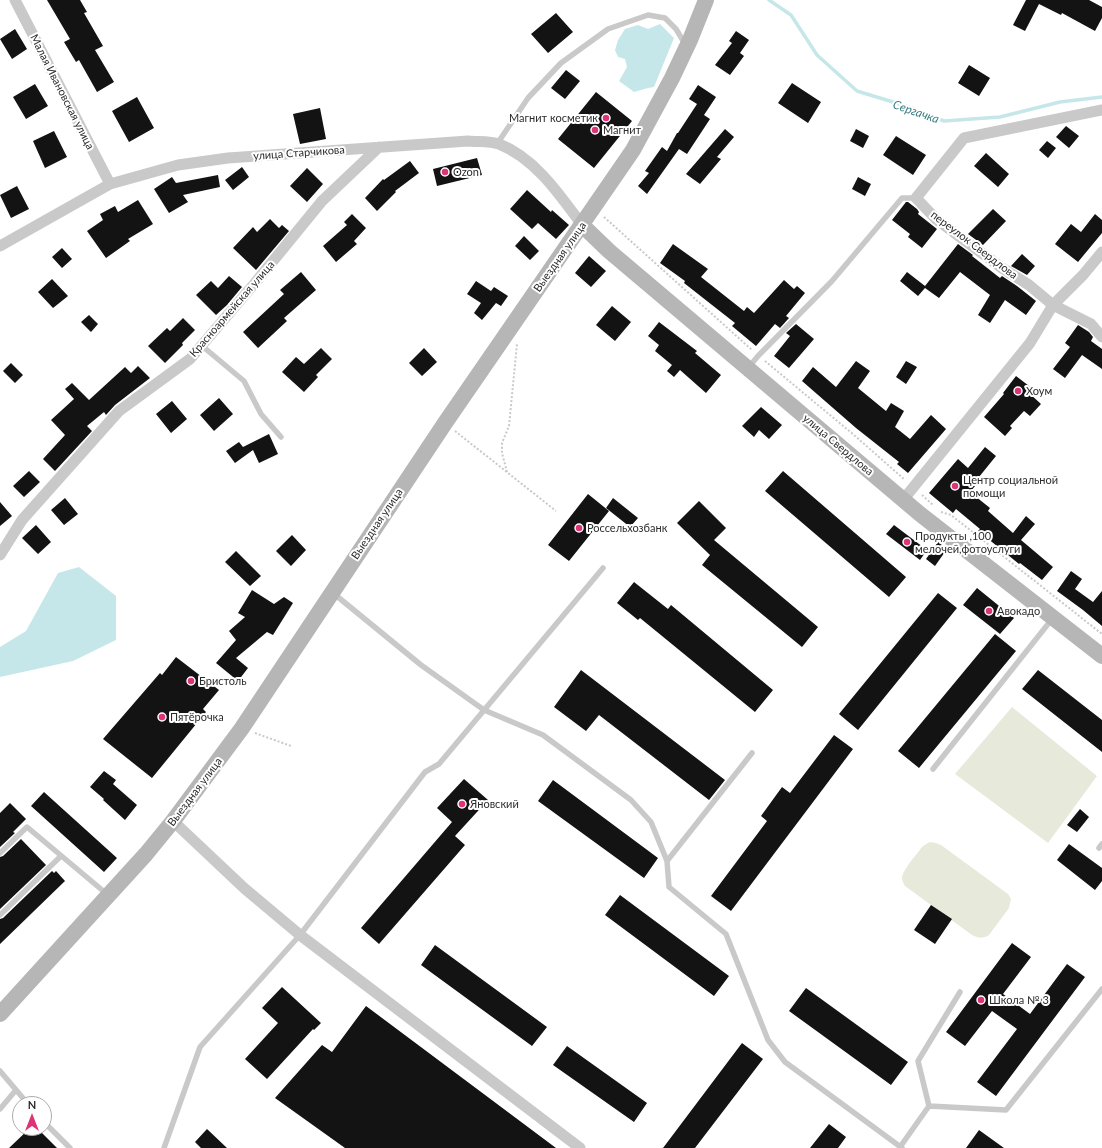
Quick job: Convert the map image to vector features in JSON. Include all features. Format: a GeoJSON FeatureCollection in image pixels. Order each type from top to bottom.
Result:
{"type":"FeatureCollection","features":[{"type":"Feature","properties":{"kind":"street","name":"Малая Ивановская улица"},"geometry":{"type":"LineString","coordinates":[[15,0],[110,184]]}},
{"type":"Feature","properties":{"kind":"street","name":"Выездная улица"},"geometry":{"type":"LineString","coordinates":[[0,1014],[146,854],[173,822],[242,728],[445,423],[633,150],[672,78],[687,47],[706,0]]}},
{"type":"Feature","properties":{"kind":"street"},"geometry":{"type":"LineString","coordinates":[[916,198],[964,138],[1102,110]]}},
{"type":"Feature","properties":{"kind":"street","name":"улица Старчикова"},"geometry":{"type":"LineString","coordinates":[[0,246],[110,184],[178,165],[228,158],[468,141],[497,144],[515,152],[535,169],[560,194],[582,225]]}},
{"type":"Feature","properties":{"kind":"street","name":"Красноармейская улица"},"geometry":{"type":"LineString","coordinates":[[0,555],[22,520],[119,411],[190,359],[256,283],[322,201],[379,147]]}},
{"type":"Feature","properties":{"kind":"street","name":"переулок Свердлова"},"geometry":{"type":"LineString","coordinates":[[916,198],[936,219],[1002,268],[1029,285],[1053,305],[1091,324],[1102,338]]}},
{"type":"Feature","properties":{"kind":"street","name":"улица Свердлова"},"geometry":{"type":"LineString","coordinates":[[582,225],[609,252],[748,369],[908,494],[1053,617],[1102,656]]}},
{"type":"Feature","properties":{"kind":"street"},"geometry":{"type":"LineString","coordinates":[[908,494],[1030,344],[1053,305],[1083,275],[1102,252]]}},
{"type":"Feature","properties":{"kind":"street"},"geometry":{"type":"LineString","coordinates":[[173,822],[244,888],[300,935],[580,1148]]}},
{"type":"Feature","properties":{"kind":"lane"},"geometry":{"type":"LineString","coordinates":[[497,144],[528,98],[561,63],[608,29],[648,15],[665,18],[676,29],[687,47]]}},
{"type":"Feature","properties":{"kind":"lane"},"geometry":{"type":"LineString","coordinates":[[748,369],[758,356],[832,281],[902,198],[916,198]]}},
{"type":"Feature","properties":{"kind":"lane"},"geometry":{"type":"LineString","coordinates":[[202,345],[244,381],[261,414],[281,437]]}},
{"type":"Feature","properties":{"kind":"lane"},"geometry":{"type":"LineString","coordinates":[[164,1148],[200,1047],[300,935],[425,772],[439,764],[603,568]]}},
{"type":"Feature","properties":{"kind":"lane"},"geometry":{"type":"LineString","coordinates":[[332,592],[420,665],[484,710],[543,736],[631,800],[651,822],[667,861],[669,887],[726,934],[768,1040],[785,1062],[901,1147],[928,1106],[918,1061],[960,992]]}},
{"type":"Feature","properties":{"kind":"lane"},"geometry":{"type":"LineString","coordinates":[[933,769],[1053,617]]}},
{"type":"Feature","properties":{"kind":"lane"},"geometry":{"type":"LineString","coordinates":[[667,861],[752,753]]}},
{"type":"Feature","properties":{"kind":"lane"},"geometry":{"type":"LineString","coordinates":[[0,853],[27,827],[108,896]]}},
{"type":"Feature","properties":{"kind":"lane"},"geometry":{"type":"LineString","coordinates":[[0,915],[61,856]]}},
{"type":"Feature","properties":{"kind":"lane"},"geometry":{"type":"LineString","coordinates":[[928,1106],[1006,1110],[1102,989]]}},
{"type":"Feature","properties":{"kind":"lane"},"geometry":{"type":"LineString","coordinates":[[0,1071],[21,1096]]}},
{"type":"Feature","properties":{"kind":"lane"},"geometry":{"type":"LineString","coordinates":[[0,1109],[16,1090]]}},
{"type":"Feature","properties":{"kind":"lane"},"geometry":{"type":"LineString","coordinates":[[52,1130],[70,1148]]}},
{"type":"Feature","properties":{"kind":"path"},"geometry":{"type":"LineString","coordinates":[[594,208],[758,356],[854,435],[908,494],[935,507]]}},
{"type":"Feature","properties":{"kind":"path"},"geometry":{"type":"LineString","coordinates":[[507,472],[502,453],[502,443],[508,426],[517,346],[515,321]]}},
{"type":"Feature","properties":{"kind":"path"},"geometry":{"type":"LineString","coordinates":[[445,423],[556,511]]}},
{"type":"Feature","properties":{"kind":"path"},"geometry":{"type":"LineString","coordinates":[[941,512],[951,515],[1102,634]]}},
{"type":"Feature","properties":{"kind":"path"},"geometry":{"type":"LineString","coordinates":[[242,728],[291,746]]}},
{"type":"Feature","properties":{"kind":"green space"},"geometry":{"type":"Polygon","coordinates":[[[1012,707],[1097,776],[1048,843],[955,774],[1012,707]]]}},
{"type":"Feature","properties":{"kind":"green space"},"geometry":{"type":"Polygon","coordinates":[[[930,842],[941,845],[1008,894],[1011,899],[1009,908],[989,935],[980,938],[972,935],[905,886],[902,877],[903,873],[922,847],[930,842]]]}},
{"type":"Feature","properties":{"kind":"water"},"geometry":{"type":"Polygon","coordinates":[[[660,24],[674,38],[654,87],[634,92],[619,81],[627,67],[625,59],[618,57],[615,50],[618,40],[625,29],[638,25],[648,29],[660,24]]]}},
{"type":"Feature","properties":{"kind":"water"},"geometry":{"type":"Polygon","coordinates":[[[79,567],[116,596],[116,640],[73,661],[0,677],[0,647],[26,631],[58,573],[79,567]]]}},
{"type":"Feature","properties":{"kind":"building"},"geometry":{"type":"Polygon","coordinates":[[[47,0],[80,0],[87,12],[84,13],[103,46],[95,50],[114,82],[97,92],[79,60],[76,62],[64,42],[70,39],[47,0]]]}},
{"type":"Feature","properties":{"kind":"building"},"geometry":{"type":"Polygon","coordinates":[[[1026,0],[1089,0],[1102,7],[1102,18],[1095,31],[1062,13],[1061,15],[1039,4],[1025,31],[1013,25],[1026,0]]]}},
{"type":"Feature","properties":{"kind":"building"},"geometry":{"type":"Polygon","coordinates":[[[556,13],[573,32],[548,53],[531,34],[556,13]]]}},
{"type":"Feature","properties":{"kind":"building"},"geometry":{"type":"Polygon","coordinates":[[[15,29],[27,49],[12,59],[0,39],[15,29]]]}},
{"type":"Feature","properties":{"kind":"building"},"geometry":{"type":"Polygon","coordinates":[[[736,31],[749,40],[740,53],[744,56],[730,75],[715,65],[732,43],[729,41],[736,31]]]}},
{"type":"Feature","properties":{"kind":"building"},"geometry":{"type":"Polygon","coordinates":[[[969,65],[990,78],[979,96],[958,83],[969,65]]]}},
{"type":"Feature","properties":{"kind":"building"},"geometry":{"type":"Polygon","coordinates":[[[566,70],[580,81],[565,99],[551,88],[566,70]]]}},
{"type":"Feature","properties":{"kind":"building"},"geometry":{"type":"Polygon","coordinates":[[[792,83],[821,102],[808,123],[778,103],[792,83]]]}},
{"type":"Feature","properties":{"kind":"building"},"geometry":{"type":"Polygon","coordinates":[[[35,84],[48,106],[26,119],[13,97],[35,84]]]}},
{"type":"Feature","properties":{"kind":"building"},"geometry":{"type":"Polygon","coordinates":[[[698,85],[716,97],[704,115],[710,119],[687,154],[679,149],[647,194],[638,186],[649,173],[645,171],[662,147],[667,151],[677,133],[697,104],[689,99],[698,85]]]}},
{"type":"Feature","properties":{"kind":"building","name":"Магнит"},"geometry":{"type":"Polygon","coordinates":[[[596,92],[632,121],[594,168],[558,139],[596,92]]]}},
{"type":"Feature","properties":{"kind":"building"},"geometry":{"type":"Polygon","coordinates":[[[137,97],[154,128],[129,142],[112,111],[137,97]]]}},
{"type":"Feature","properties":{"kind":"building"},"geometry":{"type":"Polygon","coordinates":[[[320,108],[326,139],[300,144],[293,114],[320,108]]]}},
{"type":"Feature","properties":{"kind":"building"},"geometry":{"type":"Polygon","coordinates":[[[1066,126],[1079,136],[1069,148],[1056,137],[1066,126]]]}},
{"type":"Feature","properties":{"kind":"building"},"geometry":{"type":"Polygon","coordinates":[[[725,129],[734,137],[717,157],[721,159],[700,184],[686,174],[725,129]]]}},
{"type":"Feature","properties":{"kind":"building"},"geometry":{"type":"Polygon","coordinates":[[[856,129],[869,136],[863,148],[850,141],[856,129]]]}},
{"type":"Feature","properties":{"kind":"building"},"geometry":{"type":"Polygon","coordinates":[[[54,131],[67,157],[45,168],[33,141],[54,131]]]}},
{"type":"Feature","properties":{"kind":"building"},"geometry":{"type":"Polygon","coordinates":[[[896,136],[926,155],[913,175],[883,155],[896,136]]]}},
{"type":"Feature","properties":{"kind":"building"},"geometry":{"type":"Polygon","coordinates":[[[1047,141],[1056,148],[1048,158],[1039,150],[1047,141]]]}},
{"type":"Feature","properties":{"kind":"building"},"geometry":{"type":"Polygon","coordinates":[[[986,153],[1009,174],[998,187],[974,166],[986,153]]]}},
{"type":"Feature","properties":{"kind":"building"},"geometry":{"type":"Polygon","coordinates":[[[477,158],[482,175],[437,186],[433,169],[477,158]]]}},
{"type":"Feature","properties":{"kind":"building"},"geometry":{"type":"Polygon","coordinates":[[[410,161],[419,173],[395,191],[396,192],[377,211],[365,198],[383,179],[384,180],[410,161]]]}},
{"type":"Feature","properties":{"kind":"building"},"geometry":{"type":"Polygon","coordinates":[[[242,167],[249,177],[233,190],[225,180],[242,167]]]}},
{"type":"Feature","properties":{"kind":"building"},"geometry":{"type":"Polygon","coordinates":[[[307,168],[323,184],[307,202],[290,186],[307,168]]]}},
{"type":"Feature","properties":{"kind":"building"},"geometry":{"type":"Polygon","coordinates":[[[218,175],[220,187],[183,195],[188,202],[169,213],[154,189],[172,177],[176,183],[218,175]]]}},
{"type":"Feature","properties":{"kind":"building"},"geometry":{"type":"Polygon","coordinates":[[[858,177],[871,184],[865,196],[852,189],[858,177]]]}},
{"type":"Feature","properties":{"kind":"building"},"geometry":{"type":"Polygon","coordinates":[[[17,186],[29,209],[11,218],[0,195],[17,186]]]}},
{"type":"Feature","properties":{"kind":"building"},"geometry":{"type":"Polygon","coordinates":[[[527,190],[551,212],[552,210],[569,225],[556,239],[538,223],[532,229],[510,209],[527,190]]]}},
{"type":"Feature","properties":{"kind":"building"},"geometry":{"type":"Polygon","coordinates":[[[138,200],[153,224],[128,239],[130,241],[106,258],[87,231],[103,220],[100,214],[115,206],[118,212],[138,200]]]}},
{"type":"Feature","properties":{"kind":"building"},"geometry":{"type":"Polygon","coordinates":[[[906,202],[917,209],[919,212],[918,214],[937,229],[922,248],[908,237],[910,234],[892,220],[906,202]]]}},
{"type":"Feature","properties":{"kind":"building"},"geometry":{"type":"Polygon","coordinates":[[[993,209],[1006,221],[983,245],[968,234],[993,209]]]}},
{"type":"Feature","properties":{"kind":"building"},"geometry":{"type":"Polygon","coordinates":[[[352,214],[366,228],[354,241],[357,244],[336,262],[323,246],[347,225],[344,222],[352,214]]]}},
{"type":"Feature","properties":{"kind":"building"},"geometry":{"type":"Polygon","coordinates":[[[1095,214],[1102,220],[1102,233],[1078,262],[1055,244],[1071,224],[1081,232],[1095,214]]]}},
{"type":"Feature","properties":{"kind":"building"},"geometry":{"type":"Polygon","coordinates":[[[270,219],[279,228],[282,225],[289,231],[256,270],[233,248],[253,227],[257,232],[270,219]]]}},
{"type":"Feature","properties":{"kind":"building"},"geometry":{"type":"Polygon","coordinates":[[[524,236],[539,251],[530,260],[515,246],[524,236]]]}},
{"type":"Feature","properties":{"kind":"building"},"geometry":{"type":"Polygon","coordinates":[[[673,244],[708,269],[701,277],[744,311],[747,307],[754,313],[784,280],[794,289],[797,286],[805,293],[786,316],[789,318],[780,328],[775,324],[756,346],[732,326],[735,323],[684,283],[685,281],[660,263],[673,244]]]}},
{"type":"Feature","properties":{"kind":"building"},"geometry":{"type":"Polygon","coordinates":[[[958,244],[1000,278],[1002,276],[1036,301],[1026,315],[1005,300],[990,323],[978,315],[990,295],[960,272],[939,298],[925,288],[918,296],[900,281],[907,272],[925,286],[958,244]]]}},
{"type":"Feature","properties":{"kind":"building"},"geometry":{"type":"Polygon","coordinates":[[[62,248],[72,259],[62,268],[52,257],[62,248]]]}},
{"type":"Feature","properties":{"kind":"building"},"geometry":{"type":"Polygon","coordinates":[[[1022,254],[1035,266],[1027,275],[1011,266],[1022,254]]]}},
{"type":"Feature","properties":{"kind":"building"},"geometry":{"type":"Polygon","coordinates":[[[589,256],[606,271],[591,287],[575,273],[589,256]]]}},
{"type":"Feature","properties":{"kind":"building"},"geometry":{"type":"Polygon","coordinates":[[[301,272],[316,290],[284,318],[287,321],[258,348],[243,332],[284,294],[280,290],[301,272]]]}},
{"type":"Feature","properties":{"kind":"building"},"geometry":{"type":"Polygon","coordinates":[[[229,276],[242,287],[227,305],[216,315],[196,295],[211,281],[218,288],[229,276]]]}},
{"type":"Feature","properties":{"kind":"building"},"geometry":{"type":"Polygon","coordinates":[[[52,279],[68,296],[53,308],[38,292],[52,279]]]}},
{"type":"Feature","properties":{"kind":"building"},"geometry":{"type":"Polygon","coordinates":[[[476,281],[491,291],[494,287],[508,296],[501,306],[496,303],[482,320],[474,313],[481,303],[467,294],[476,281]]]}},
{"type":"Feature","properties":{"kind":"building"},"geometry":{"type":"Polygon","coordinates":[[[612,306],[631,322],[615,341],[596,325],[612,306]]]}},
{"type":"Feature","properties":{"kind":"building"},"geometry":{"type":"Polygon","coordinates":[[[89,315],[98,324],[91,332],[81,322],[89,315]]]}},
{"type":"Feature","properties":{"kind":"building"},"geometry":{"type":"Polygon","coordinates":[[[183,318],[195,330],[182,343],[183,345],[165,363],[148,346],[167,328],[170,331],[183,318]]]}},
{"type":"Feature","properties":{"kind":"building"},"geometry":{"type":"Polygon","coordinates":[[[659,322],[697,351],[695,353],[721,375],[706,393],[680,370],[674,377],[667,371],[672,365],[655,351],[659,345],[648,336],[659,322]]]}},
{"type":"Feature","properties":{"kind":"building"},"geometry":{"type":"Polygon","coordinates":[[[796,324],[814,339],[789,368],[774,356],[790,336],[786,333],[796,324]]]}},
{"type":"Feature","properties":{"kind":"building"},"geometry":{"type":"Polygon","coordinates":[[[1078,325],[1089,332],[1093,337],[1091,341],[1102,349],[1102,369],[1082,355],[1065,378],[1053,369],[1070,347],[1065,343],[1078,325]]]}},
{"type":"Feature","properties":{"kind":"building"},"geometry":{"type":"Polygon","coordinates":[[[321,348],[332,359],[316,375],[318,377],[304,392],[282,372],[296,357],[304,364],[321,348]]]}},
{"type":"Feature","properties":{"kind":"building"},"geometry":{"type":"Polygon","coordinates":[[[424,348],[437,362],[422,376],[409,363],[424,348]]]}},
{"type":"Feature","properties":{"kind":"building"},"geometry":{"type":"Polygon","coordinates":[[[856,361],[870,371],[858,388],[886,411],[891,403],[904,411],[895,427],[910,439],[931,415],[946,429],[908,473],[897,464],[899,462],[856,428],[802,381],[813,367],[836,387],[856,361]]]}},
{"type":"Feature","properties":{"kind":"building"},"geometry":{"type":"Polygon","coordinates":[[[906,361],[917,367],[906,384],[896,377],[906,361]]]}},
{"type":"Feature","properties":{"kind":"building"},"geometry":{"type":"Polygon","coordinates":[[[11,363],[23,375],[15,383],[3,371],[11,363]]]}},
{"type":"Feature","properties":{"kind":"building"},"geometry":{"type":"Polygon","coordinates":[[[138,366],[150,378],[115,405],[106,415],[104,412],[87,426],[92,431],[55,471],[43,459],[65,435],[51,420],[74,399],[65,389],[72,383],[89,400],[125,367],[131,373],[138,366]]]}},
{"type":"Feature","properties":{"kind":"building"},"geometry":{"type":"Polygon","coordinates":[[[1016,376],[1033,389],[1029,393],[1041,404],[1030,416],[1024,411],[1010,426],[1012,428],[1005,436],[984,417],[1004,394],[1003,393],[1016,376]]]}},
{"type":"Feature","properties":{"kind":"building"},"geometry":{"type":"Polygon","coordinates":[[[219,398],[233,414],[214,431],[200,415],[219,398]]]}},
{"type":"Feature","properties":{"kind":"building"},"geometry":{"type":"Polygon","coordinates":[[[172,401],[187,419],[171,433],[156,414],[172,401]]]}},
{"type":"Feature","properties":{"kind":"building"},"geometry":{"type":"Polygon","coordinates":[[[761,407],[782,425],[769,439],[759,430],[754,437],[742,426],[761,407]]]}},
{"type":"Feature","properties":{"kind":"building"},"geometry":{"type":"Polygon","coordinates":[[[269,434],[278,454],[259,463],[253,450],[235,463],[226,451],[239,442],[243,447],[269,434]]]}},
{"type":"Feature","properties":{"kind":"building"},"geometry":{"type":"Polygon","coordinates":[[[985,447],[996,456],[979,477],[981,479],[970,492],[990,508],[988,511],[1013,533],[1026,516],[1035,524],[1021,540],[1053,567],[1042,580],[1020,563],[1019,564],[978,531],[980,529],[956,509],[953,513],[929,493],[958,459],[968,468],[985,447]]]}},
{"type":"Feature","properties":{"kind":"building"},"geometry":{"type":"Polygon","coordinates":[[[29,471],[40,482],[24,497],[13,486],[29,471]]]}},
{"type":"Feature","properties":{"kind":"building"},"geometry":{"type":"Polygon","coordinates":[[[783,471],[906,577],[889,597],[765,491],[783,471]]]}},
{"type":"Feature","properties":{"kind":"building","name":"Россельхозбанк"},"geometry":{"type":"Polygon","coordinates":[[[588,494],[609,511],[569,561],[548,545],[588,494]]]}},
{"type":"Feature","properties":{"kind":"building"},"geometry":{"type":"Polygon","coordinates":[[[65,498],[78,514],[64,525],[51,510],[65,498]]]}},
{"type":"Feature","properties":{"kind":"building"},"geometry":{"type":"Polygon","coordinates":[[[613,498],[638,518],[630,527],[606,508],[613,498]]]}},
{"type":"Feature","properties":{"kind":"building"},"geometry":{"type":"Polygon","coordinates":[[[699,501],[726,528],[714,540],[818,627],[802,647],[702,565],[710,555],[677,523],[699,501]]]}},
{"type":"Feature","properties":{"kind":"building"},"geometry":{"type":"Polygon","coordinates":[[[0,502],[12,516],[0,526],[0,502]]]}},
{"type":"Feature","properties":{"kind":"building"},"geometry":{"type":"Polygon","coordinates":[[[36,525],[51,542],[38,554],[22,538],[36,525]]]}},
{"type":"Feature","properties":{"kind":"building","name":"Продукты ,100 мелочей,фотоуслуги"},"geometry":{"type":"Polygon","coordinates":[[[894,525],[927,550],[920,560],[886,534],[894,525]]]}},
{"type":"Feature","properties":{"kind":"building"},"geometry":{"type":"Polygon","coordinates":[[[292,535],[306,550],[291,566],[276,551],[292,535]]]}},
{"type":"Feature","properties":{"kind":"building"},"geometry":{"type":"Polygon","coordinates":[[[938,542],[947,549],[935,566],[926,559],[938,542]]]}},
{"type":"Feature","properties":{"kind":"building"},"geometry":{"type":"Polygon","coordinates":[[[236,551],[261,576],[250,586],[225,562],[236,551]]]}},
{"type":"Feature","properties":{"kind":"building"},"geometry":{"type":"Polygon","coordinates":[[[1071,571],[1082,579],[1075,589],[1093,602],[1102,591],[1102,626],[1057,591],[1071,571]]]}},
{"type":"Feature","properties":{"kind":"building"},"geometry":{"type":"Polygon","coordinates":[[[634,582],[668,609],[671,605],[773,690],[755,712],[640,618],[638,620],[617,603],[634,582]]]}},
{"type":"Feature","properties":{"kind":"building","name":"Авокадо"},"geometry":{"type":"Polygon","coordinates":[[[977,588],[1014,618],[1000,634],[963,605],[977,588]]]}},
{"type":"Feature","properties":{"kind":"building"},"geometry":{"type":"Polygon","coordinates":[[[252,590],[274,604],[284,597],[293,603],[273,635],[267,632],[236,658],[248,668],[238,681],[216,663],[236,640],[229,631],[245,617],[238,613],[252,590]]]}},
{"type":"Feature","properties":{"kind":"building"},"geometry":{"type":"Polygon","coordinates":[[[938,593],[957,608],[858,730],[839,714],[938,593]]]}},
{"type":"Feature","properties":{"kind":"building"},"geometry":{"type":"Polygon","coordinates":[[[995,634],[1016,651],[919,768],[898,751],[995,634]]]}},
{"type":"Feature","properties":{"kind":"building"},"geometry":{"type":"Polygon","coordinates":[[[176,657],[219,690],[203,709],[206,712],[152,778],[103,739],[160,673],[162,675],[176,657]]]}},
{"type":"Feature","properties":{"kind":"building"},"geometry":{"type":"Polygon","coordinates":[[[581,670],[725,780],[709,800],[599,715],[586,731],[554,707],[581,670]]]}},
{"type":"Feature","properties":{"kind":"building"},"geometry":{"type":"Polygon","coordinates":[[[1038,670],[1102,720],[1102,752],[1022,689],[1038,670]]]}},
{"type":"Feature","properties":{"kind":"building"},"geometry":{"type":"Polygon","coordinates":[[[834,735],[853,749],[731,911],[711,896],[767,821],[761,816],[782,787],[790,793],[834,735]]]}},
{"type":"Feature","properties":{"kind":"building"},"geometry":{"type":"Polygon","coordinates":[[[104,771],[116,780],[113,784],[137,805],[125,820],[90,787],[104,771]]]}},
{"type":"Feature","properties":{"kind":"building"},"geometry":{"type":"Polygon","coordinates":[[[464,779],[488,800],[455,836],[465,845],[379,944],[361,928],[452,822],[437,808],[464,779]]]}},
{"type":"Feature","properties":{"kind":"building"},"geometry":{"type":"Polygon","coordinates":[[[553,780],[658,858],[644,878],[538,801],[553,780]]]}},
{"type":"Feature","properties":{"kind":"building"},"geometry":{"type":"Polygon","coordinates":[[[44,792],[117,858],[104,872],[31,806],[44,792]]]}},
{"type":"Feature","properties":{"kind":"building"},"geometry":{"type":"Polygon","coordinates":[[[10,803],[26,819],[13,832],[15,833],[0,847],[0,813],[10,803]]]}},
{"type":"Feature","properties":{"kind":"building"},"geometry":{"type":"Polygon","coordinates":[[[1080,809],[1089,817],[1077,832],[1067,825],[1080,809]]]}},
{"type":"Feature","properties":{"kind":"building"},"geometry":{"type":"Polygon","coordinates":[[[21,839],[46,865],[0,909],[0,857],[21,839]]]}},
{"type":"Feature","properties":{"kind":"building"},"geometry":{"type":"Polygon","coordinates":[[[1069,844],[1102,868],[1102,881],[1095,890],[1057,860],[1069,844]]]}},
{"type":"Feature","properties":{"kind":"building"},"geometry":{"type":"Polygon","coordinates":[[[52,871],[54,873],[56,871],[65,881],[0,944],[0,919],[3,918],[52,871]]]}},
{"type":"Feature","properties":{"kind":"building"},"geometry":{"type":"Polygon","coordinates":[[[620,895],[729,976],[714,996],[605,915],[620,895]]]}},
{"type":"Feature","properties":{"kind":"building"},"geometry":{"type":"Polygon","coordinates":[[[931,905],[952,919],[935,944],[914,930],[931,905]]]}},
{"type":"Feature","properties":{"kind":"building"},"geometry":{"type":"Polygon","coordinates":[[[1012,943],[1031,957],[1003,994],[1030,1014],[1067,964],[1085,977],[996,1096],[977,1082],[1017,1029],[992,1011],[965,1046],[946,1032],[1012,943]]]}},
{"type":"Feature","properties":{"kind":"building"},"geometry":{"type":"Polygon","coordinates":[[[435,945],[547,1027],[532,1046],[421,965],[435,945]]]}},
{"type":"Feature","properties":{"kind":"building"},"geometry":{"type":"Polygon","coordinates":[[[282,987],[321,1023],[314,1030],[313,1029],[267,1079],[245,1059],[278,1023],[262,1008],[282,987]]]}},
{"type":"Feature","properties":{"kind":"building"},"geometry":{"type":"Polygon","coordinates":[[[806,988],[908,1062],[891,1085],[789,1011],[806,988]]]}},
{"type":"Feature","properties":{"kind":"building"},"geometry":{"type":"Polygon","coordinates":[[[366,1006],[556,1148],[345,1148],[275,1098],[322,1045],[332,1052],[366,1006]]]}},
{"type":"Feature","properties":{"kind":"building"},"geometry":{"type":"Polygon","coordinates":[[[742,1043],[763,1059],[695,1148],[663,1148],[742,1043]]]}},
{"type":"Feature","properties":{"kind":"building"},"geometry":{"type":"Polygon","coordinates":[[[567,1046],[647,1103],[634,1122],[553,1065],[567,1046]]]}},
{"type":"Feature","properties":{"kind":"building"},"geometry":{"type":"Polygon","coordinates":[[[829,1124],[846,1137],[838,1148],[810,1148],[829,1124]]]}},
{"type":"Feature","properties":{"kind":"building"},"geometry":{"type":"Polygon","coordinates":[[[207,1129],[227,1148],[201,1148],[195,1142],[207,1129]]]}},
{"type":"Feature","properties":{"kind":"building"},"geometry":{"type":"Polygon","coordinates":[[[979,1130],[1004,1148],[966,1148],[979,1130]]]}},
{"type":"Feature","properties":{"kind":"building"},"geometry":{"type":"Polygon","coordinates":[[[22,1136],[45,1136],[57,1148],[9,1148],[22,1136]]]}},
{"type":"Feature","properties":{"kind":"waterway","name":"Сергачка"},"geometry":{"type":"LineString","coordinates":[[769,0],[791,15],[817,55],[857,91],[906,106],[944,121],[1000,117],[1060,102],[1102,97]]}},
{"type":"Feature","properties":{"kind":"place","name":"Магнит косметик"},"geometry":{"type":"Point","coordinates":[606,118]}},
{"type":"Feature","properties":{"kind":"place","name":"Магнит"},"geometry":{"type":"Point","coordinates":[595,130]}},
{"type":"Feature","properties":{"kind":"place","name":"Ozon"},"geometry":{"type":"Point","coordinates":[445,172]}},
{"type":"Feature","properties":{"kind":"place","name":"Хоум"},"geometry":{"type":"Point","coordinates":[1018,391]}},
{"type":"Feature","properties":{"kind":"place","name":"Центр социальной помощи"},"geometry":{"type":"Point","coordinates":[955,486]}},
{"type":"Feature","properties":{"kind":"place","name":"Россельхозбанк"},"geometry":{"type":"Point","coordinates":[579,528]}},
{"type":"Feature","properties":{"kind":"place","name":"Продукты ,100 мелочей,фотоуслуги"},"geometry":{"type":"Point","coordinates":[907,542]}},
{"type":"Feature","properties":{"kind":"place","name":"Авокадо"},"geometry":{"type":"Point","coordinates":[989,611]}},
{"type":"Feature","properties":{"kind":"place","name":"Бристоль"},"geometry":{"type":"Point","coordinates":[191,681]}},
{"type":"Feature","properties":{"kind":"place","name":"Пятёрочка"},"geometry":{"type":"Point","coordinates":[162,717]}},
{"type":"Feature","properties":{"kind":"place","name":"Яновский"},"geometry":{"type":"Point","coordinates":[462,804]}},
{"type":"Feature","properties":{"kind":"place","name":"Школа № 3"},"geometry":{"type":"Point","coordinates":[981,1000]}}]}
